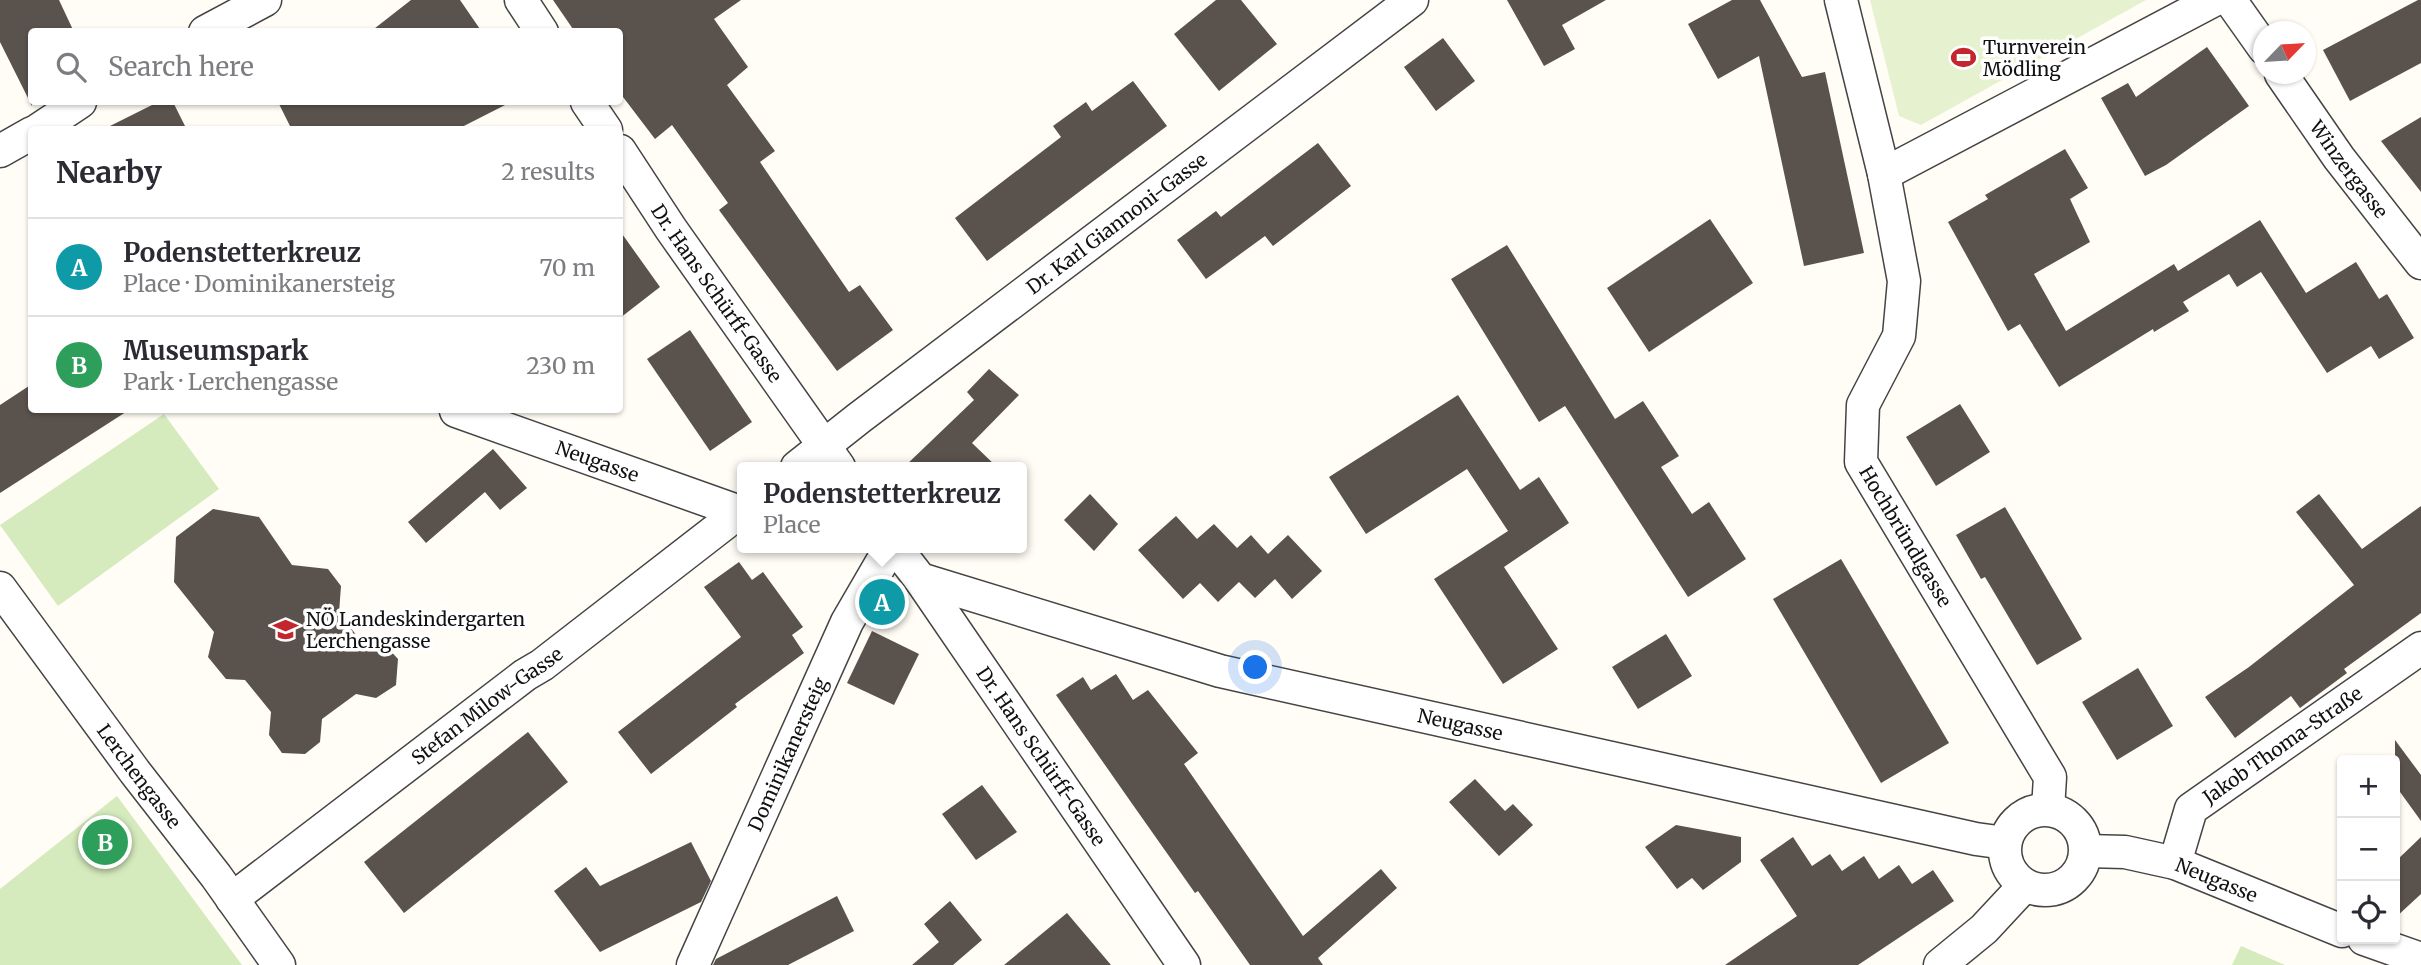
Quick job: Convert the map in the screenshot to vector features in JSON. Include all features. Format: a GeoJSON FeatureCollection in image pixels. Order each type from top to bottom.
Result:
{"type":"FeatureCollection","features":[{"type":"Feature","properties":{"kind":"street"},"geometry":{"type":"LineString","coordinates":[[212,28],[265,0]]}},
{"type":"Feature","properties":{"kind":"street"},"geometry":{"type":"LineString","coordinates":[[521,0],[539,28]]}},
{"type":"Feature","properties":{"kind":"street","name":"Dr. Karl Giannoni-Gasse"},"geometry":{"type":"LineString","coordinates":[[831,457],[870,409],[1412,0]]}},
{"type":"Feature","properties":{"kind":"street","name":"Hochbründlgasse"},"geometry":{"type":"LineString","coordinates":[[1841,0],[1884,174],[1904,281],[1899,337],[1863,405],[1861,462],[2050,777],[2048,809]]}},
{"type":"Feature","properties":{"kind":"street"},"geometry":{"type":"LineString","coordinates":[[1884,174],[2214,0]]}},
{"type":"Feature","properties":{"kind":"street"},"geometry":{"type":"LineString","coordinates":[[2230,0],[2253,33]]}},
{"type":"Feature","properties":{"kind":"street","name":"Winzergasse"},"geometry":{"type":"LineString","coordinates":[[2288,84],[2339,158],[2421,263]]}},
{"type":"Feature","properties":{"kind":"street"},"geometry":{"type":"LineString","coordinates":[[44,126],[76,105]]}},
{"type":"Feature","properties":{"kind":"street"},"geometry":{"type":"LineString","coordinates":[[589,105],[603,126]]}},
{"type":"Feature","properties":{"kind":"street"},"geometry":{"type":"LineString","coordinates":[[0,151],[28,135]]}},
{"type":"Feature","properties":{"kind":"street","name":"Dr. Hans Schürff-Gasse"},"geometry":{"type":"LineString","coordinates":[[623,156],[671,229],[831,457]]}},
{"type":"Feature","properties":{"kind":"street","name":"Neugasse"},"geometry":{"type":"LineString","coordinates":[[462,413],[737,510]]}},
{"type":"Feature","properties":{"kind":"street"},"geometry":{"type":"LineString","coordinates":[[814,462],[831,457]]}},
{"type":"Feature","properties":{"kind":"street","name":"Stefan Milow-Gasse"},"geometry":{"type":"LineString","coordinates":[[232,899],[737,514]]}},
{"type":"Feature","properties":{"kind":"street","name":"Dominikanersteig"},"geometry":{"type":"LineString","coordinates":[[693,965],[847,622],[887,553]]}},
{"type":"Feature","properties":{"kind":"street","name":"Dr. Hans Schürff-Gasse"},"geometry":{"type":"LineString","coordinates":[[900,553],[1184,965]]}},
{"type":"Feature","properties":{"kind":"street","name":"Neugasse"},"geometry":{"type":"LineString","coordinates":[[920,579],[1220,671],[2005,844]]}},
{"type":"Feature","properties":{"kind":"street","name":"Lerchengasse"},"geometry":{"type":"LineString","coordinates":[[0,588],[279,965]]}},
{"type":"Feature","properties":{"kind":"street","name":"Jakob Thoma-Straße"},"geometry":{"type":"LineString","coordinates":[[2175,863],[2191,809],[2421,648]]}},
{"type":"Feature","properties":{"kind":"street"},"geometry":{"type":"LineString","coordinates":[[2048,809],[2071,818],[2085,839],[2086,851],[2079,873],[2071,882],[2049,890],[2037,890],[2015,877],[2005,856],[2005,844],[2009,832],[2025,814],[2048,809]]}},
{"type":"Feature","properties":{"kind":"street","name":"Neugasse"},"geometry":{"type":"LineString","coordinates":[[2086,851],[2125,852],[2175,863],[2337,929]]}},
{"type":"Feature","properties":{"kind":"street"},"geometry":{"type":"LineString","coordinates":[[1940,965],[1984,929],[2025,885]]}},
{"type":"Feature","properties":{"kind":"street"},"geometry":{"type":"LineString","coordinates":[[2378,944],[2421,960]]}},
{"type":"Feature","properties":{"kind":"green space","name":"Turnverein Mödling"},"geometry":{"type":"Polygon","coordinates":[[[1870,0],[2146,0],[1921,125],[1899,116],[1870,0]]]}},
{"type":"Feature","properties":{"kind":"green space"},"geometry":{"type":"Polygon","coordinates":[[[164,414],[219,489],[58,606],[0,525],[164,414]]]}},
{"type":"Feature","properties":{"kind":"green space"},"geometry":{"type":"Polygon","coordinates":[[[117,796],[242,965],[0,965],[0,889],[117,796]]]}},
{"type":"Feature","properties":{"kind":"green space"},"geometry":{"type":"Polygon","coordinates":[[[2241,946],[2285,965],[2232,965],[2241,946]]]}},
{"type":"Feature","properties":{"kind":"building"},"geometry":{"type":"Polygon","coordinates":[[[0,0],[59,0],[72,28],[28,28],[28,98],[0,42],[0,0]]]}},
{"type":"Feature","properties":{"kind":"building"},"geometry":{"type":"Polygon","coordinates":[[[411,0],[460,0],[479,28],[375,28],[411,0]]]}},
{"type":"Feature","properties":{"kind":"building"},"geometry":{"type":"Polygon","coordinates":[[[553,0],[741,0],[714,19],[748,67],[727,85],[775,151],[760,162],[849,292],[860,285],[893,330],[837,371],[719,210],[728,203],[672,125],[655,139],[623,97],[623,28],[572,28],[553,0]]]}},
{"type":"Feature","properties":{"kind":"building"},"geometry":{"type":"Polygon","coordinates":[[[1216,0],[1241,0],[1277,44],[1219,91],[1174,34],[1216,0]]]}},
{"type":"Feature","properties":{"kind":"building"},"geometry":{"type":"Polygon","coordinates":[[[1507,0],[1606,0],[1562,25],[1575,49],[1544,66],[1507,0]]]}},
{"type":"Feature","properties":{"kind":"building"},"geometry":{"type":"Polygon","coordinates":[[[1732,0],[1760,0],[1802,77],[1825,72],[1864,253],[1804,266],[1759,56],[1718,79],[1688,24],[1732,0]]]}},
{"type":"Feature","properties":{"kind":"building"},"geometry":{"type":"Polygon","coordinates":[[[2421,0],[2421,63],[2350,101],[2323,50],[2421,0]]]}},
{"type":"Feature","properties":{"kind":"building"},"geometry":{"type":"Polygon","coordinates":[[[1443,38],[1475,81],[1436,111],[1404,67],[1443,38]]]}},
{"type":"Feature","properties":{"kind":"building"},"geometry":{"type":"Polygon","coordinates":[[[2207,47],[2249,106],[2166,165],[2145,176],[2101,98],[2128,83],[2136,97],[2207,47]]]}},
{"type":"Feature","properties":{"kind":"building"},"geometry":{"type":"Polygon","coordinates":[[[1133,81],[1167,126],[987,261],[955,218],[1061,137],[1053,126],[1086,102],[1092,111],[1133,81]]]}},
{"type":"Feature","properties":{"kind":"building"},"geometry":{"type":"Polygon","coordinates":[[[152,105],[174,105],[185,126],[110,126],[152,105]]]}},
{"type":"Feature","properties":{"kind":"building"},"geometry":{"type":"Polygon","coordinates":[[[280,105],[505,105],[464,126],[290,126],[280,105]]]}},
{"type":"Feature","properties":{"kind":"building"},"geometry":{"type":"Polygon","coordinates":[[[2421,117],[2421,192],[2381,141],[2421,117]]]}},
{"type":"Feature","properties":{"kind":"building"},"geometry":{"type":"Polygon","coordinates":[[[1318,143],[1351,186],[1273,246],[1265,236],[1206,279],[1177,240],[1216,211],[1221,217],[1318,143]]]}},
{"type":"Feature","properties":{"kind":"building"},"geometry":{"type":"Polygon","coordinates":[[[2065,149],[2088,188],[2070,199],[2090,242],[2034,274],[2066,331],[2174,264],[2178,271],[2260,220],[2306,293],[2356,262],[2379,299],[2387,294],[2414,338],[2379,359],[2371,346],[2327,373],[2261,272],[2237,287],[2229,274],[2183,302],[2189,311],[2154,332],[2153,329],[2059,387],[2020,324],[2008,331],[1948,222],[1988,199],[1985,195],[2065,149]]]}},
{"type":"Feature","properties":{"kind":"building"},"geometry":{"type":"Polygon","coordinates":[[[1710,219],[1753,283],[1649,352],[1607,288],[1710,219]]]}},
{"type":"Feature","properties":{"kind":"building"},"geometry":{"type":"Polygon","coordinates":[[[623,235],[660,287],[623,316],[623,235]]]}},
{"type":"Feature","properties":{"kind":"building"},"geometry":{"type":"Polygon","coordinates":[[[1507,245],[1615,419],[1643,401],[1679,456],[1661,467],[1692,514],[1709,502],[1746,559],[1688,597],[1565,406],[1539,422],[1451,279],[1507,245]]]}},
{"type":"Feature","properties":{"kind":"building"},"geometry":{"type":"Polygon","coordinates":[[[690,330],[752,422],[710,451],[647,359],[690,330]]]}},
{"type":"Feature","properties":{"kind":"building"},"geometry":{"type":"Polygon","coordinates":[[[989,369],[1019,395],[972,443],[992,462],[909,462],[974,400],[967,392],[989,369]]]}},
{"type":"Feature","properties":{"kind":"building"},"geometry":{"type":"Polygon","coordinates":[[[28,387],[28,413],[124,413],[0,493],[0,405],[28,387]]]}},
{"type":"Feature","properties":{"kind":"building"},"geometry":{"type":"Polygon","coordinates":[[[1458,395],[1520,490],[1539,477],[1569,523],[1504,567],[1558,649],[1503,684],[1434,579],[1508,531],[1467,469],[1366,534],[1329,477],[1458,395]]]}},
{"type":"Feature","properties":{"kind":"building"},"geometry":{"type":"Polygon","coordinates":[[[1960,404],[1990,452],[1936,486],[1906,437],[1960,404]]]}},
{"type":"Feature","properties":{"kind":"building"},"geometry":{"type":"Polygon","coordinates":[[[493,449],[527,488],[500,510],[485,492],[426,543],[408,522],[493,449]]]}},
{"type":"Feature","properties":{"kind":"building"},"geometry":{"type":"Polygon","coordinates":[[[1090,494],[1118,524],[1094,551],[1064,520],[1090,494]]]}},
{"type":"Feature","properties":{"kind":"building"},"geometry":{"type":"Polygon","coordinates":[[[2319,494],[2362,549],[2421,506],[2421,613],[2344,669],[2347,673],[2300,708],[2291,696],[2235,738],[2205,697],[2249,667],[2354,585],[2296,512],[2319,494]]]}},
{"type":"Feature","properties":{"kind":"building"},"geometry":{"type":"Polygon","coordinates":[[[2005,507],[2082,639],[2037,665],[1985,577],[1981,579],[1956,535],[2005,507]]]}},
{"type":"Feature","properties":{"kind":"building","name":"NÖ Landeskindergarten Lerchengasse"},"geometry":{"type":"Polygon","coordinates":[[[213,509],[259,517],[292,565],[328,569],[341,586],[339,613],[361,641],[385,645],[398,659],[396,685],[376,698],[356,694],[322,719],[320,742],[305,754],[282,753],[269,735],[271,712],[245,680],[226,679],[208,657],[214,632],[174,582],[176,537],[213,509]]]}},
{"type":"Feature","properties":{"kind":"building"},"geometry":{"type":"Polygon","coordinates":[[[1176,516],[1197,539],[1214,524],[1237,548],[1251,535],[1268,554],[1288,535],[1322,571],[1292,599],[1275,579],[1255,598],[1239,582],[1218,602],[1200,583],[1183,599],[1138,550],[1176,516]]]}},
{"type":"Feature","properties":{"kind":"building"},"geometry":{"type":"Polygon","coordinates":[[[1841,559],[1949,743],[1881,783],[1773,599],[1841,559]]]}},
{"type":"Feature","properties":{"kind":"building"},"geometry":{"type":"Polygon","coordinates":[[[739,562],[752,580],[763,572],[803,627],[792,635],[804,653],[735,704],[737,707],[651,774],[618,732],[741,637],[704,587],[739,562]]]}},
{"type":"Feature","properties":{"kind":"building"},"geometry":{"type":"Polygon","coordinates":[[[872,631],[919,654],[894,705],[847,683],[872,631]]]}},
{"type":"Feature","properties":{"kind":"building"},"geometry":{"type":"Polygon","coordinates":[[[1666,634],[1692,676],[1638,709],[1612,667],[1666,634]]]}},
{"type":"Feature","properties":{"kind":"building"},"geometry":{"type":"Polygon","coordinates":[[[2138,668],[2173,726],[2117,760],[2082,702],[2138,668]]]}},
{"type":"Feature","properties":{"kind":"building"},"geometry":{"type":"Polygon","coordinates":[[[1116,674],[1133,700],[1148,690],[1198,753],[1184,764],[1303,936],[1381,869],[1397,888],[1318,958],[1323,965],[1250,965],[1198,891],[1195,893],[1056,695],[1083,677],[1091,690],[1116,674]]]}},
{"type":"Feature","properties":{"kind":"building"},"geometry":{"type":"Polygon","coordinates":[[[528,732],[568,782],[404,913],[364,862],[528,732]]]}},
{"type":"Feature","properties":{"kind":"building"},"geometry":{"type":"Polygon","coordinates":[[[2395,740],[2421,775],[2421,821],[2400,792],[2400,755],[2395,755],[2395,740]]]}},
{"type":"Feature","properties":{"kind":"building"},"geometry":{"type":"Polygon","coordinates":[[[1475,779],[1505,811],[1513,804],[1533,825],[1499,856],[1449,802],[1475,779]]]}},
{"type":"Feature","properties":{"kind":"building"},"geometry":{"type":"Polygon","coordinates":[[[982,785],[1017,832],[976,860],[942,814],[982,785]]]}},
{"type":"Feature","properties":{"kind":"building"},"geometry":{"type":"Polygon","coordinates":[[[1676,825],[1741,837],[1741,862],[1703,890],[1692,878],[1677,889],[1645,847],[1676,825]]]}},
{"type":"Feature","properties":{"kind":"building"},"geometry":{"type":"Polygon","coordinates":[[[1793,837],[1812,866],[1830,854],[1842,871],[1864,856],[1879,879],[1899,865],[1912,884],[1933,870],[1954,901],[1858,965],[1725,965],[1797,916],[1760,860],[1793,837]]]}},
{"type":"Feature","properties":{"kind":"building"},"geometry":{"type":"Polygon","coordinates":[[[2421,837],[2421,894],[2400,913],[2400,881],[2400,857],[2421,837]]]}},
{"type":"Feature","properties":{"kind":"building"},"geometry":{"type":"Polygon","coordinates":[[[691,842],[711,881],[701,902],[600,952],[554,891],[586,867],[600,886],[691,842]]]}},
{"type":"Feature","properties":{"kind":"building"},"geometry":{"type":"Polygon","coordinates":[[[837,896],[854,931],[788,965],[713,965],[716,959],[837,896]]]}},
{"type":"Feature","properties":{"kind":"building"},"geometry":{"type":"Polygon","coordinates":[[[950,901],[982,940],[953,965],[912,965],[939,942],[924,924],[950,901]]]}},
{"type":"Feature","properties":{"kind":"building"},"geometry":{"type":"Polygon","coordinates":[[[1067,913],[1111,965],[1004,965],[1067,913]]]}},
{"type":"Feature","properties":{"kind":"place","name":"Turnverein Mödling"},"geometry":{"type":"Point","coordinates":[1963,58]}},
{"type":"Feature","properties":{"kind":"place","name":"Podenstetterkreuz"},"geometry":{"type":"Point","coordinates":[882,602]}},
{"type":"Feature","properties":{"kind":"place","name":"NÖ Landeskindergarten Lerchengasse"},"geometry":{"type":"Point","coordinates":[286,630]}},
{"type":"Feature","properties":{"kind":"place","name":"Museumspark"},"geometry":{"type":"Point","coordinates":[105,842]}}]}
